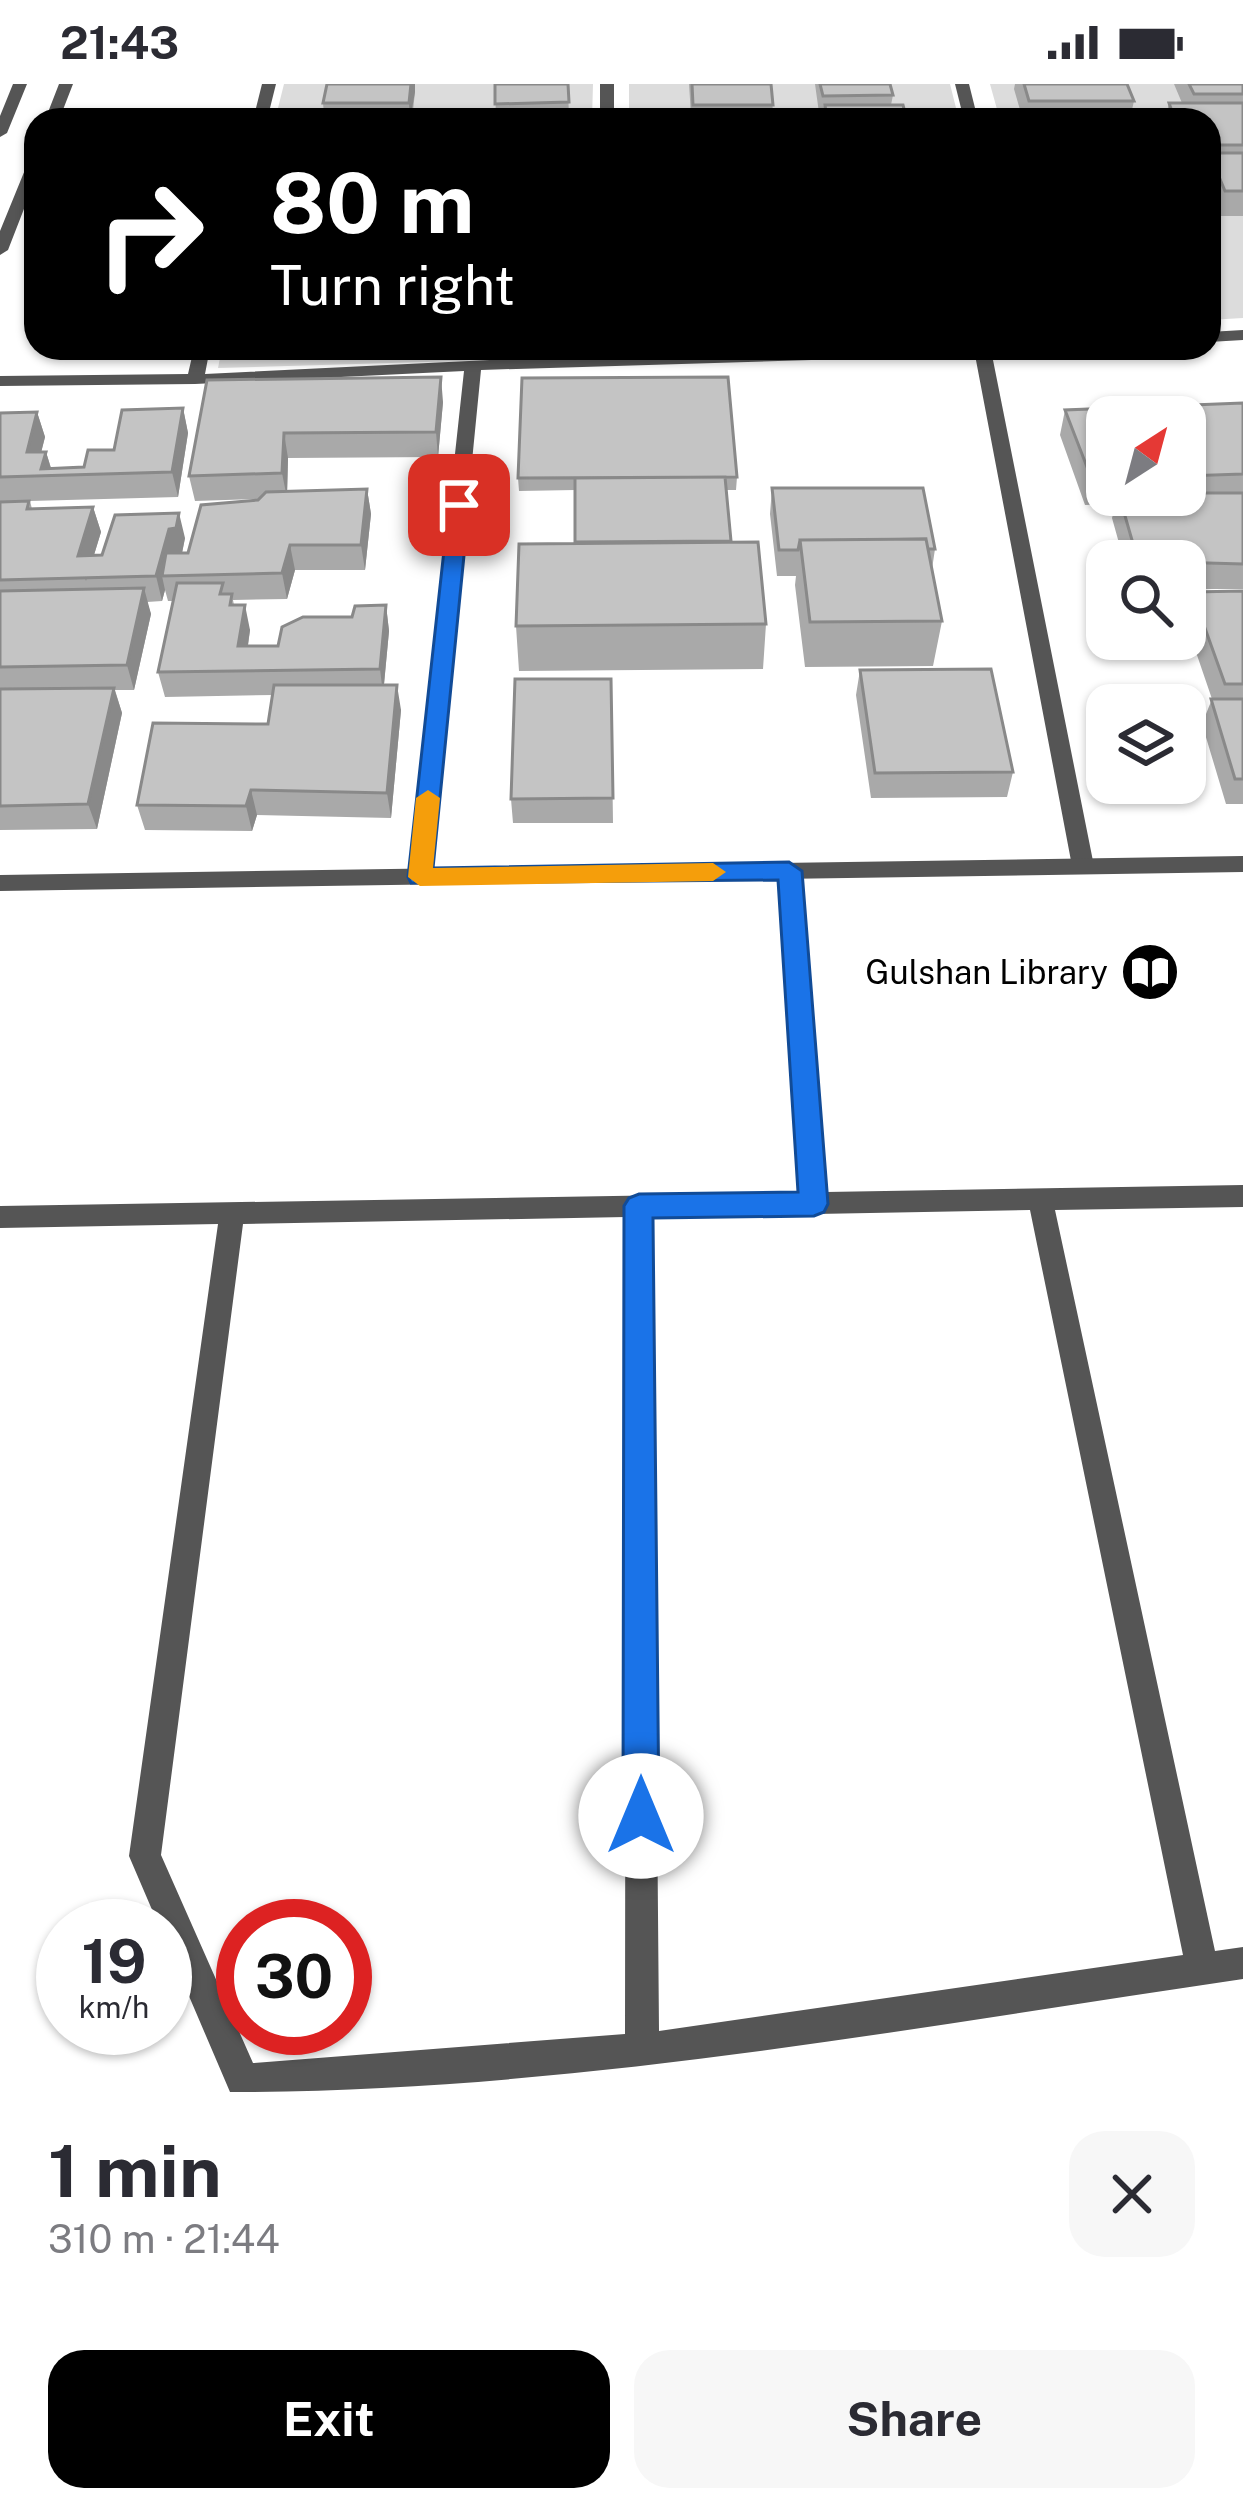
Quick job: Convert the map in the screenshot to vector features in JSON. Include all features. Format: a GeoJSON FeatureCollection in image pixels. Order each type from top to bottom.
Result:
{"type":"FeatureCollection","features":[{"type":"Feature","properties":{"kind":"street"},"geometry":{"type":"LineString","coordinates":[[0,85],[20,85],[0,134]]}},
{"type":"Feature","properties":{"kind":"street"},"geometry":{"type":"LineString","coordinates":[[0,250],[24,190]]}},
{"type":"Feature","properties":{"kind":"street"},"geometry":{"type":"LineString","coordinates":[[195,379],[199,360]]}},
{"type":"Feature","properties":{"kind":"street"},"geometry":{"type":"LineString","coordinates":[[0,381],[195,379],[530,360]]}},
{"type":"Feature","properties":{"kind":"street"},"geometry":{"type":"LineString","coordinates":[[983,360],[1083,866]]}},
{"type":"Feature","properties":{"kind":"street"},"geometry":{"type":"LineString","coordinates":[[420,877],[473,365]]}},
{"type":"Feature","properties":{"kind":"street"},"geometry":{"type":"LineString","coordinates":[[0,884],[1243,864]]}},
{"type":"Feature","properties":{"kind":"street"},"geometry":{"type":"LineString","coordinates":[[789,871],[814,1204]]}},
{"type":"Feature","properties":{"kind":"street"},"geometry":{"type":"LineString","coordinates":[[0,1216],[1243,1196]]}},
{"type":"Feature","properties":{"kind":"street"},"geometry":{"type":"LineString","coordinates":[[1040,1199],[1202,1969]]}},
{"type":"Feature","properties":{"kind":"street"},"geometry":{"type":"LineString","coordinates":[[639,1206],[642,2050]]}},
{"type":"Feature","properties":{"kind":"street"},"geometry":{"type":"LineString","coordinates":[[232,1214],[145,1856],[245,2086],[642,2050],[1243,1963]]}},
{"type":"Feature","properties":{"kind":"shaded area"},"geometry":{"type":"Polygon","coordinates":[[[284,84],[593,84],[592,108],[278,108],[284,84]]]}},
{"type":"Feature","properties":{"kind":"shaded area"},"geometry":{"type":"Polygon","coordinates":[[[629,84],[950,84],[956,108],[629,108],[629,84]]]}},
{"type":"Feature","properties":{"kind":"shaded area"},"geometry":{"type":"Polygon","coordinates":[[[990,84],[1243,84],[1243,318],[1221,319],[1221,108],[997,108],[990,84]]]}},
{"type":"Feature","properties":{"kind":"shaded area"},"geometry":{"type":"Polygon","coordinates":[[[220,360],[489,360],[218,368],[220,360]]]}},
{"type":"Feature","properties":{"kind":"building"},"geometry":{"type":"Polygon","coordinates":[[[327,84],[411,84],[409,103],[323,103],[327,84]]]}},
{"type":"Feature","properties":{"kind":"building"},"geometry":{"type":"Polygon","coordinates":[[[495,84],[568,84],[569,102],[495,104],[495,84]]]}},
{"type":"Feature","properties":{"kind":"building"},"geometry":{"type":"Polygon","coordinates":[[[692,84],[771,84],[773,105],[693,105],[692,84]]]}},
{"type":"Feature","properties":{"kind":"building"},"geometry":{"type":"Polygon","coordinates":[[[820,84],[890,84],[893,95],[823,96],[820,84]]]}},
{"type":"Feature","properties":{"kind":"building"},"geometry":{"type":"Polygon","coordinates":[[[1024,84],[1127,84],[1134,101],[1029,101],[1024,84]]]}},
{"type":"Feature","properties":{"kind":"building"},"geometry":{"type":"Polygon","coordinates":[[[1189,84],[1243,84],[1243,94],[1194,94],[1189,84]]]}},
{"type":"Feature","properties":{"kind":"building"},"geometry":{"type":"Polygon","coordinates":[[[1169,103],[1243,103],[1243,145],[1221,145],[1221,108],[1171,108],[1169,103]]]}},
{"type":"Feature","properties":{"kind":"building"},"geometry":{"type":"Polygon","coordinates":[[[825,105],[904,108],[825,108],[825,105]]]}},
{"type":"Feature","properties":{"kind":"building"},"geometry":{"type":"Polygon","coordinates":[[[1221,153],[1243,153],[1243,191],[1225,191],[1221,153]]]}},
{"type":"Feature","properties":{"kind":"building"},"geometry":{"type":"Polygon","coordinates":[[[441,377],[436,432],[284,433],[282,473],[189,476],[207,380],[441,377]]]}},
{"type":"Feature","properties":{"kind":"building"},"geometry":{"type":"Polygon","coordinates":[[[728,377],[737,477],[518,478],[522,378],[728,377]]]}},
{"type":"Feature","properties":{"kind":"building"},"geometry":{"type":"Polygon","coordinates":[[[1243,403],[1243,474],[1206,475],[1206,404],[1243,403]]]}},
{"type":"Feature","properties":{"kind":"building"},"geometry":{"type":"Polygon","coordinates":[[[183,408],[172,472],[0,477],[0,413],[37,412],[27,452],[46,452],[41,469],[84,467],[88,450],[114,450],[122,410],[183,408]]]}},
{"type":"Feature","properties":{"kind":"building"},"geometry":{"type":"Polygon","coordinates":[[[1086,409],[1086,464],[1065,410],[1086,409]]]}},
{"type":"Feature","properties":{"kind":"building"},"geometry":{"type":"Polygon","coordinates":[[[725,477],[731,541],[575,542],[575,478],[725,477]]]}},
{"type":"Feature","properties":{"kind":"building"},"geometry":{"type":"Polygon","coordinates":[[[772,488],[923,488],[935,549],[928,549],[926,539],[800,540],[798,550],[779,550],[772,488]]]}},
{"type":"Feature","properties":{"kind":"building"},"geometry":{"type":"Polygon","coordinates":[[[367,489],[361,545],[290,545],[282,573],[162,576],[166,553],[188,553],[201,505],[258,500],[266,492],[367,489]]]}},
{"type":"Feature","properties":{"kind":"building"},"geometry":{"type":"Polygon","coordinates":[[[1206,493],[1243,493],[1243,564],[1206,563],[1206,540],[1132,540],[1125,516],[1206,516],[1206,493]]]}},
{"type":"Feature","properties":{"kind":"building"},"geometry":{"type":"Polygon","coordinates":[[[29,501],[27,509],[93,507],[78,556],[102,555],[115,515],[179,513],[176,528],[169,529],[156,576],[0,580],[0,502],[29,501]]]}},
{"type":"Feature","properties":{"kind":"building"},"geometry":{"type":"Polygon","coordinates":[[[926,539],[942,621],[810,622],[800,540],[926,539]]]}},
{"type":"Feature","properties":{"kind":"building"},"geometry":{"type":"Polygon","coordinates":[[[758,542],[766,624],[516,626],[519,544],[758,542]]]}},
{"type":"Feature","properties":{"kind":"building"},"geometry":{"type":"Polygon","coordinates":[[[177,583],[223,583],[220,594],[232,594],[230,605],[245,605],[238,646],[278,646],[282,627],[303,617],[352,617],[355,606],[386,605],[380,669],[158,672],[177,583]]]}},
{"type":"Feature","properties":{"kind":"building"},"geometry":{"type":"Polygon","coordinates":[[[144,588],[127,665],[0,667],[0,591],[144,588]]]}},
{"type":"Feature","properties":{"kind":"building"},"geometry":{"type":"Polygon","coordinates":[[[1243,591],[1243,684],[1225,684],[1206,631],[1206,592],[1243,591]]]}},
{"type":"Feature","properties":{"kind":"building"},"geometry":{"type":"Polygon","coordinates":[[[991,669],[1013,772],[875,773],[860,670],[991,669]]]}},
{"type":"Feature","properties":{"kind":"building"},"geometry":{"type":"Polygon","coordinates":[[[515,679],[611,679],[613,798],[511,799],[515,679]]]}},
{"type":"Feature","properties":{"kind":"building"},"geometry":{"type":"Polygon","coordinates":[[[274,685],[397,685],[387,793],[251,790],[246,806],[137,805],[153,723],[268,724],[274,685]]]}},
{"type":"Feature","properties":{"kind":"building"},"geometry":{"type":"Polygon","coordinates":[[[114,688],[88,804],[0,806],[0,689],[114,688]]]}},
{"type":"Feature","properties":{"kind":"building"},"geometry":{"type":"Polygon","coordinates":[[[1211,699],[1243,699],[1243,779],[1235,779],[1211,699]]]}},
{"type":"Feature","properties":{"kind":"slow traffic"},"geometry":{"type":"LineString","coordinates":[[428,798],[420,877],[713,872]]}},
{"type":"Feature","properties":{"kind":"place","name":"Gulshan Library"},"geometry":{"type":"Point","coordinates":[1150,972]}},
{"type":"Feature","properties":{"kind":"route"},"geometry":{"type":"LineString","coordinates":[[459,505],[420,877],[789,871],[814,1204],[639,1206],[641,1816]]}}]}
